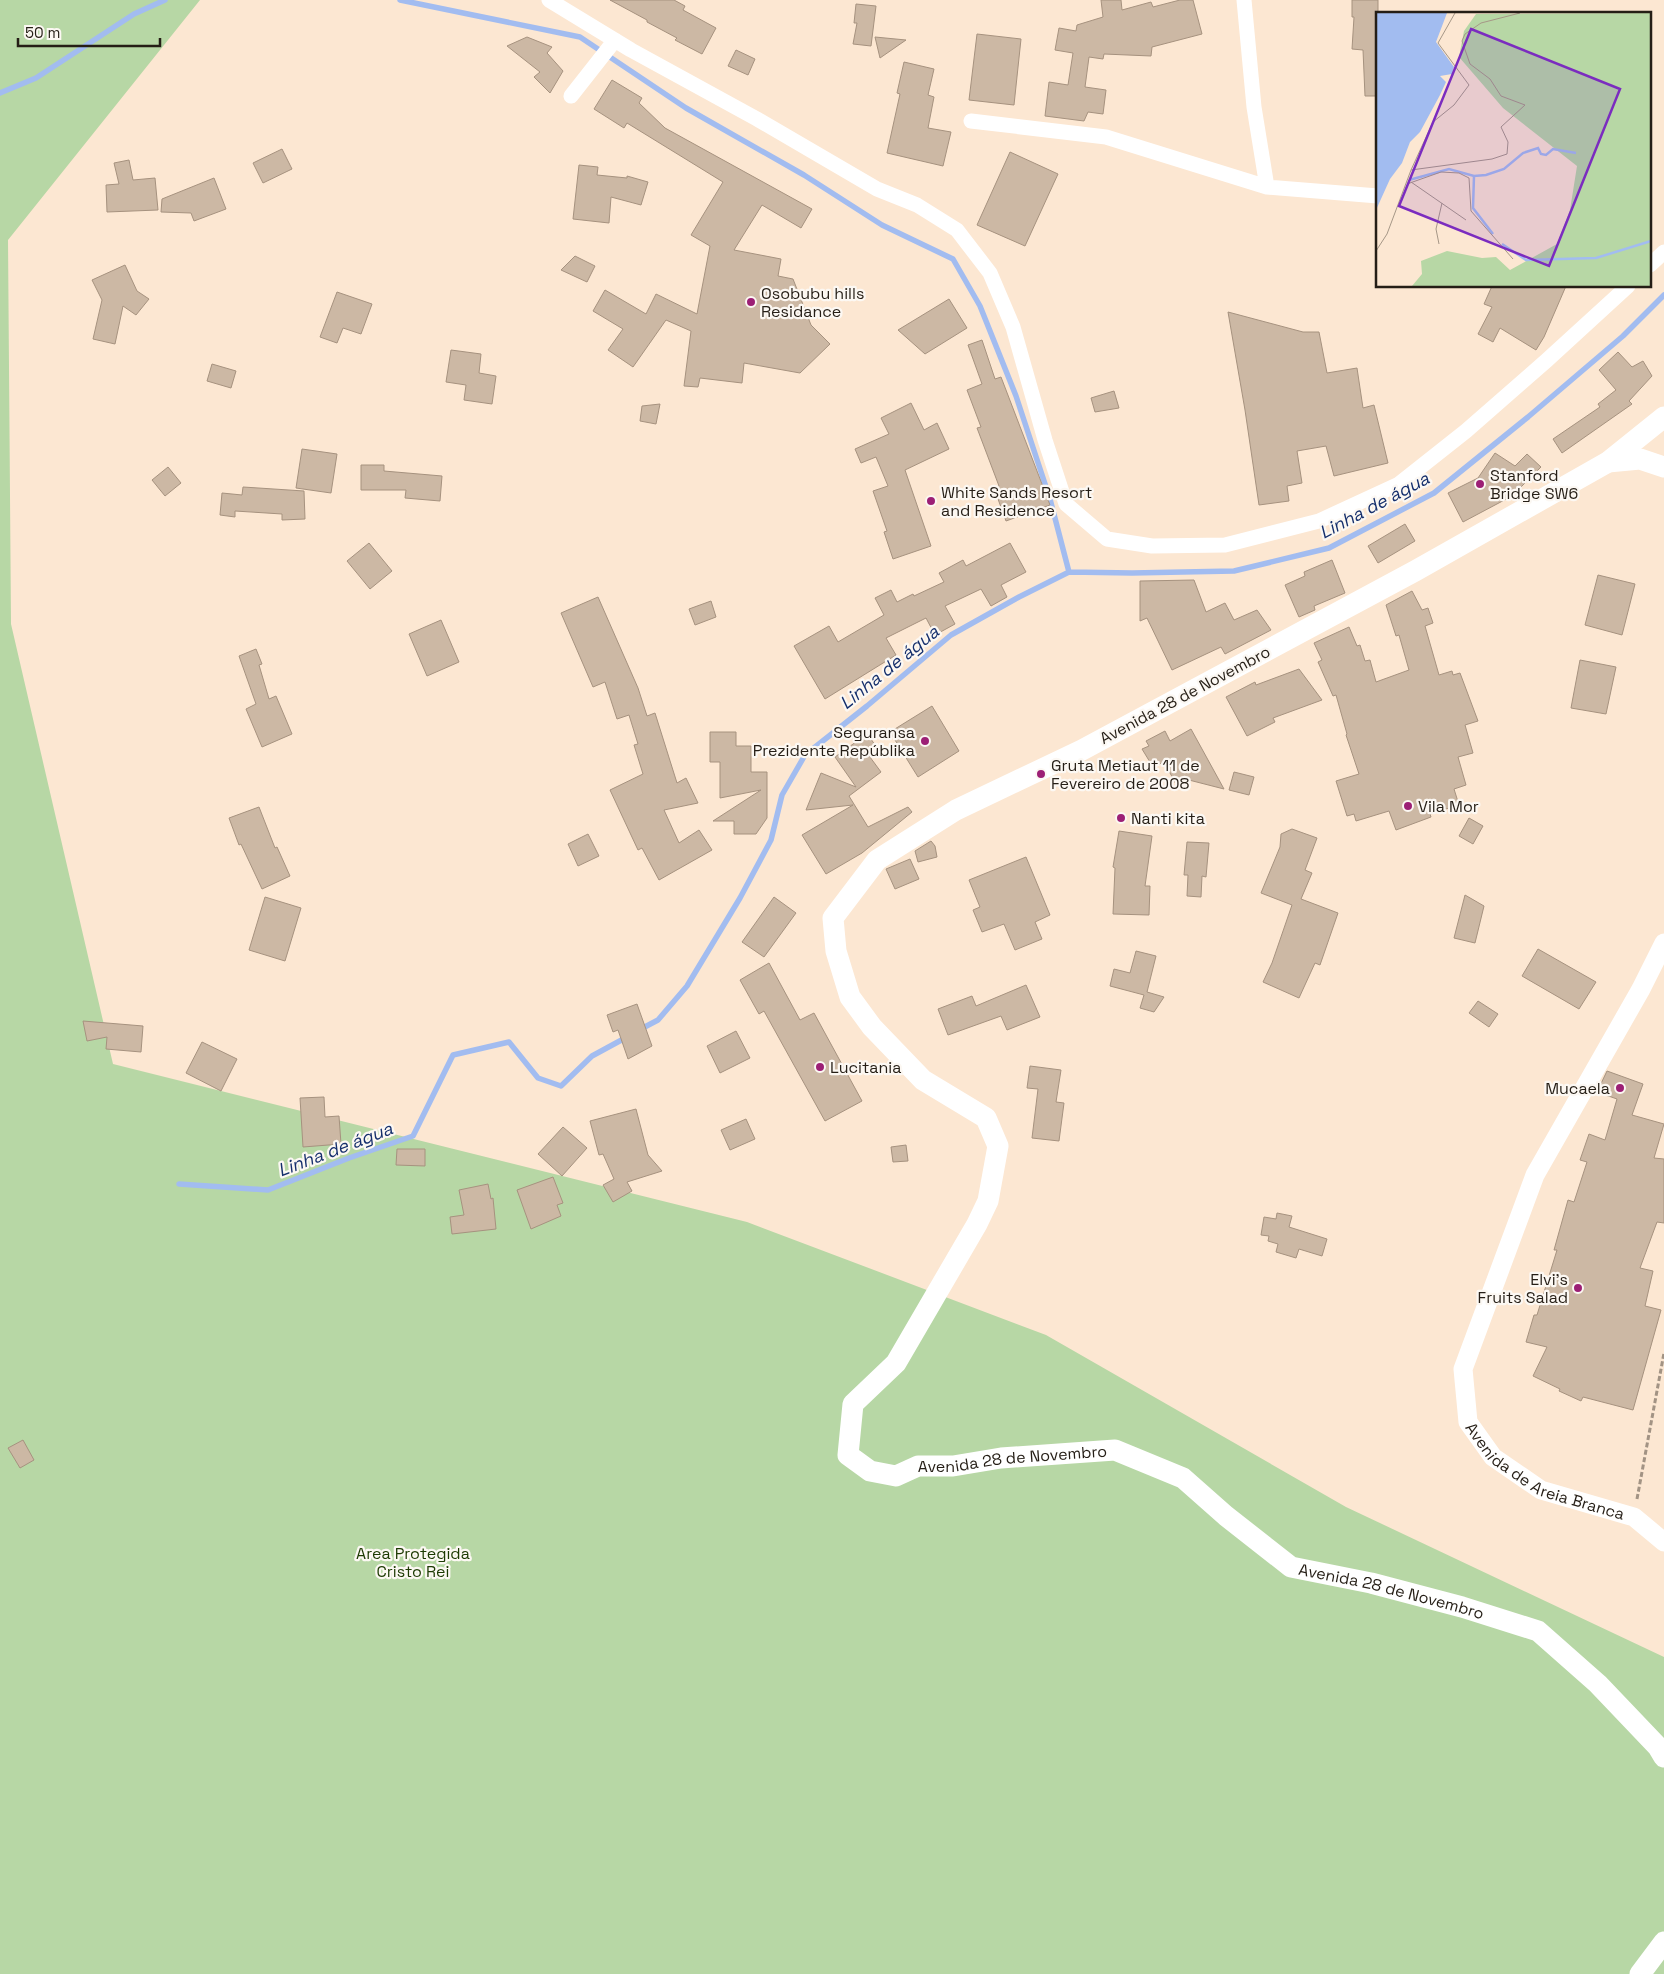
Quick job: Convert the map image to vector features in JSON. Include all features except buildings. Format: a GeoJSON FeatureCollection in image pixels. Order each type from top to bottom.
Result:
{"type":"FeatureCollection","features":[{"type":"Feature","properties":{"kind":"main road","name":"Avenida 28 de Novembro"},"geometry":{"type":"LineString","coordinates":[[1664,417],[1608,462],[1415,571],[1099,740],[956,810],[877,860],[833,918],[836,951],[850,997],[872,1027],[923,1080],[986,1118],[998,1146],[988,1201],[978,1224],[896,1362],[852,1404],[848,1455],[870,1471],[896,1476],[918,1466],[953,1466],[1000,1458],[1115,1450],[1182,1478],[1226,1516],[1291,1567],[1371,1583],[1538,1631],[1598,1684],[1658,1747],[1664,1756]]}},
{"type":"Feature","properties":{"kind":"main road"},"geometry":{"type":"LineString","coordinates":[[1608,462],[1640,459],[1664,467]]}},
{"type":"Feature","properties":{"kind":"main road"},"geometry":{"type":"LineString","coordinates":[[1640,1974],[1664,1942]]}},
{"type":"Feature","properties":{"kind":"street"},"geometry":{"type":"LineString","coordinates":[[549,0],[615,40],[757,119],[877,189],[916,205],[957,230],[990,273],[1013,328],[1044,440],[1066,504],[1107,539],[1152,546],[1225,545],[1319,521],[1398,484],[1480,418],[1626,288]]}},
{"type":"Feature","properties":{"kind":"street"},"geometry":{"type":"LineString","coordinates":[[1244,0],[1254,107],[1267,187]]}},
{"type":"Feature","properties":{"kind":"street"},"geometry":{"type":"LineString","coordinates":[[570,96],[615,40]]}},
{"type":"Feature","properties":{"kind":"street"},"geometry":{"type":"LineString","coordinates":[[971,121],[1106,137],[1267,187],[1376,196]]}},
{"type":"Feature","properties":{"kind":"street"},"geometry":{"type":"LineString","coordinates":[[1652,263],[1664,252]]}},
{"type":"Feature","properties":{"kind":"street","name":"Avenida de Areia Branca"},"geometry":{"type":"LineString","coordinates":[[1664,943],[1641,989],[1535,1175],[1464,1369],[1468,1422],[1493,1457],[1541,1490],[1634,1517],[1664,1542]]}},
{"type":"Feature","properties":{"kind":"path"},"geometry":{"type":"LineString","coordinates":[[1634,1517],[1664,1353]]}},
{"type":"Feature","properties":{"kind":"green space","name":"Area Protegida Cristo Rei"},"geometry":{"type":"Polygon","coordinates":[[[0,0],[200,0],[8,240],[11,624],[113,1064],[747,1222],[1046,1335],[1346,1507],[1664,1657],[1664,1974],[0,1974],[0,0]]]}},
{"type":"Feature","properties":{"kind":"waterway"},"geometry":{"type":"LineString","coordinates":[[0,93],[36,78],[134,14],[165,0]]}},
{"type":"Feature","properties":{"kind":"waterway"},"geometry":{"type":"LineString","coordinates":[[400,0],[580,37],[686,108],[804,175],[882,225],[953,259],[980,306],[1016,396],[1050,499],[1069,572]]}},
{"type":"Feature","properties":{"kind":"waterway","name":"Linha de água"},"geometry":{"type":"LineString","coordinates":[[639,1030],[658,1020],[687,986],[740,898],[771,840],[782,795],[805,755],[867,706],[951,635],[1069,572],[1234,571],[1329,548],[1434,493],[1528,417],[1623,336],[1664,295]]}},
{"type":"Feature","properties":{"kind":"waterway","name":"Linha de água"},"geometry":{"type":"LineString","coordinates":[[179,1184],[268,1190],[349,1158],[413,1136],[453,1055],[509,1042],[538,1078],[561,1086],[592,1056],[627,1037]]}},
{"type":"Feature","properties":{"kind":"place","name":"Osobubu hills Residance"},"geometry":{"type":"Point","coordinates":[751,302]}},
{"type":"Feature","properties":{"kind":"place","name":"Stanford Bridge SW6"},"geometry":{"type":"Point","coordinates":[1480,484]}},
{"type":"Feature","properties":{"kind":"place","name":"White Sands Resort and Residence"},"geometry":{"type":"Point","coordinates":[931,501]}},
{"type":"Feature","properties":{"kind":"place","name":"Seguransa Prezidente Repúblika"},"geometry":{"type":"Point","coordinates":[925,741]}},
{"type":"Feature","properties":{"kind":"place","name":"Gruta Metiaut 11 de Fevereiro de 2008"},"geometry":{"type":"Point","coordinates":[1041,774]}},
{"type":"Feature","properties":{"kind":"place","name":"Vila Mor"},"geometry":{"type":"Point","coordinates":[1408,806]}},
{"type":"Feature","properties":{"kind":"place","name":"Nanti kita"},"geometry":{"type":"Point","coordinates":[1121,818]}},
{"type":"Feature","properties":{"kind":"place","name":"Lucitania"},"geometry":{"type":"Point","coordinates":[820,1067]}},
{"type":"Feature","properties":{"kind":"place","name":"Mucaela"},"geometry":{"type":"Point","coordinates":[1620,1088]}},
{"type":"Feature","properties":{"kind":"place","name":"Elvi's Fruits Salad"},"geometry":{"type":"Point","coordinates":[1578,1288]}}]}
